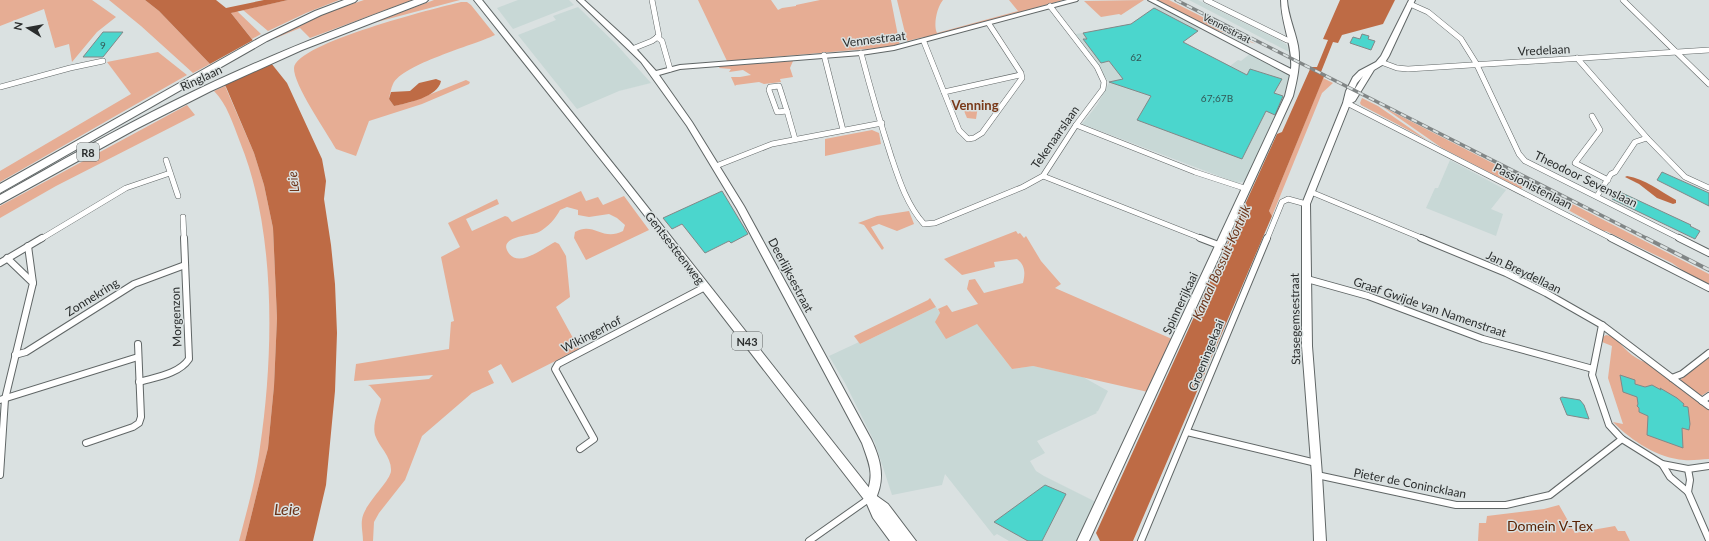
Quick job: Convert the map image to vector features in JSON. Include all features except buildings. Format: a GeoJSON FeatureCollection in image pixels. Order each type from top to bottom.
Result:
{"type":"FeatureCollection","features":[{"type":"Feature","properties":{"kind":"highway","name":"Ringlaan"},"geometry":{"type":"LineString","coordinates":[[0,189],[163,95],[286,28],[352,0]]}},
{"type":"Feature","properties":{"kind":"highway","name":"Ringlaan"},"geometry":{"type":"LineString","coordinates":[[0,200],[176,104],[314,42],[423,0]]}},
{"type":"Feature","properties":{"kind":"main road","name":"Gentsesteenweg"},"geometry":{"type":"LineString","coordinates":[[478,0],[570,114],[870,498],[877,514],[898,541]]}},
{"type":"Feature","properties":{"kind":"main road","name":"Gentsesteenweg"},"geometry":{"type":"LineString","coordinates":[[870,498],[884,508],[910,541]]}},
{"type":"Feature","properties":{"kind":"street","name":"Deerlijksestraat"},"geometry":{"type":"LineString","coordinates":[[580,0],[632,49],[654,74],[682,112],[747,217],[867,442],[877,473],[875,490],[870,498]]}},
{"type":"Feature","properties":{"kind":"street"},"geometry":{"type":"LineString","coordinates":[[632,49],[652,42],[658,37],[660,30],[652,0]]}},
{"type":"Feature","properties":{"kind":"street","name":"Vennestraat"},"geometry":{"type":"LineString","coordinates":[[654,74],[687,66],[861,53],[894,48],[924,42],[1075,0]]}},
{"type":"Feature","properties":{"kind":"street","name":"Vennestraat"},"geometry":{"type":"LineString","coordinates":[[1151,0],[1294,74]]}},
{"type":"Feature","properties":{"kind":"street"},"geometry":{"type":"LineString","coordinates":[[1206,0],[1287,40],[1293,41]]}},
{"type":"Feature","properties":{"kind":"street","name":"Spinnerijkaai"},"geometry":{"type":"LineString","coordinates":[[1083,541],[1290,96],[1294,74],[1295,52],[1284,14],[1284,0]]}},
{"type":"Feature","properties":{"kind":"street"},"geometry":{"type":"LineString","coordinates":[[1623,0],[1709,84]]}},
{"type":"Feature","properties":{"kind":"street"},"geometry":{"type":"LineString","coordinates":[[1381,62],[1411,2]]}},
{"type":"Feature","properties":{"kind":"street","name":"Theodoor Sevenslaan"},"geometry":{"type":"LineString","coordinates":[[1411,2],[1428,12],[1461,39],[1476,63],[1522,157],[1534,166],[1709,252]]}},
{"type":"Feature","properties":{"kind":"street","name":"Tekenaarslaan"},"geometry":{"type":"LineString","coordinates":[[882,123],[901,186],[918,219],[924,224],[935,222],[959,213],[1023,187],[1043,176],[1076,125],[1103,89],[1104,82],[1097,68],[1050,6]]}},
{"type":"Feature","properties":{"kind":"street"},"geometry":{"type":"LineString","coordinates":[[924,42],[959,130],[968,139],[974,138],[982,133],[1022,78],[1020,75],[1021,72],[989,24]]}},
{"type":"Feature","properties":{"kind":"street"},"geometry":{"type":"LineString","coordinates":[[658,37],[662,41],[670,69]]}},
{"type":"Feature","properties":{"kind":"street","name":"Vredelaan"},"geometry":{"type":"LineString","coordinates":[[1381,62],[1398,68],[1408,69],[1476,63],[1709,50]]}},
{"type":"Feature","properties":{"kind":"street"},"geometry":{"type":"LineString","coordinates":[[716,166],[772,144],[882,123],[861,53]]}},
{"type":"Feature","properties":{"kind":"street"},"geometry":{"type":"LineString","coordinates":[[824,55],[843,130]]}},
{"type":"Feature","properties":{"kind":"street"},"geometry":{"type":"LineString","coordinates":[[1577,58],[1647,138],[1685,177],[1709,188]]}},
{"type":"Feature","properties":{"kind":"street"},"geometry":{"type":"LineString","coordinates":[[0,87],[70,68],[103,61]]}},
{"type":"Feature","properties":{"kind":"street","name":"Stasegemsestraat"},"geometry":{"type":"LineString","coordinates":[[1320,541],[1317,476],[1307,346],[1306,204],[1347,103],[1352,100],[1371,69],[1381,62]]}},
{"type":"Feature","properties":{"kind":"street"},"geometry":{"type":"LineString","coordinates":[[944,92],[1020,75]]}},
{"type":"Feature","properties":{"kind":"street"},"geometry":{"type":"LineString","coordinates":[[787,112],[777,112],[769,90],[770,88],[779,86],[787,112],[795,139]]}},
{"type":"Feature","properties":{"kind":"street","name":"Passionistenlaan"},"geometry":{"type":"LineString","coordinates":[[1347,103],[1709,288]]}},
{"type":"Feature","properties":{"kind":"street"},"geometry":{"type":"LineString","coordinates":[[1592,116],[1600,130],[1575,163],[1608,180]]}},
{"type":"Feature","properties":{"kind":"street"},"geometry":{"type":"LineString","coordinates":[[1076,125],[1195,172],[1246,189]]}},
{"type":"Feature","properties":{"kind":"street"},"geometry":{"type":"LineString","coordinates":[[1597,196],[1635,142],[1647,138]]}},
{"type":"Feature","properties":{"kind":"street"},"geometry":{"type":"LineString","coordinates":[[166,160],[178,196]]}},
{"type":"Feature","properties":{"kind":"street"},"geometry":{"type":"LineString","coordinates":[[0,263],[126,188],[170,173]]}},
{"type":"Feature","properties":{"kind":"street"},"geometry":{"type":"LineString","coordinates":[[1043,176],[1221,246]]}},
{"type":"Feature","properties":{"kind":"street","name":"Jan Breydellaan"},"geometry":{"type":"LineString","coordinates":[[1311,192],[1506,273],[1546,293],[1602,325],[1638,350],[1651,363],[1709,406]]}},
{"type":"Feature","properties":{"kind":"street","name":"Groeningekaai"},"geometry":{"type":"LineString","coordinates":[[1141,541],[1282,202],[1285,200],[1306,204]]}},
{"type":"Feature","properties":{"kind":"street","name":"Morgenzon"},"geometry":{"type":"LineString","coordinates":[[139,382],[181,368],[187,364],[189,359],[183,216]]}},
{"type":"Feature","properties":{"kind":"street"},"geometry":{"type":"LineString","coordinates":[[0,475],[3,400],[33,283],[33,271],[28,253],[28,246]]}},
{"type":"Feature","properties":{"kind":"street"},"geometry":{"type":"LineString","coordinates":[[7,258],[33,283]]}},
{"type":"Feature","properties":{"kind":"street","name":"Zonnekring"},"geometry":{"type":"LineString","coordinates":[[14,355],[26,352],[134,284],[185,265]]}},
{"type":"Feature","properties":{"kind":"street","name":"Graaf Gwijde van Namenstraat"},"geometry":{"type":"LineString","coordinates":[[1307,279],[1368,296],[1482,339],[1592,369]]}},
{"type":"Feature","properties":{"kind":"street","name":"Wikingerhof"},"geometry":{"type":"LineString","coordinates":[[580,448],[594,439],[555,369],[556,366],[705,287]]}},
{"type":"Feature","properties":{"kind":"street"},"geometry":{"type":"LineString","coordinates":[[1602,325],[1592,369],[1593,378],[1609,425],[1622,439],[1662,464],[1688,469],[1709,466]]}},
{"type":"Feature","properties":{"kind":"street"},"geometry":{"type":"LineString","coordinates":[[86,443],[133,427],[139,422],[141,417],[138,344]]}},
{"type":"Feature","properties":{"kind":"street"},"geometry":{"type":"LineString","coordinates":[[1672,378],[1682,374],[1709,353]]}},
{"type":"Feature","properties":{"kind":"street"},"geometry":{"type":"LineString","coordinates":[[3,400],[138,357]]}},
{"type":"Feature","properties":{"kind":"street"},"geometry":{"type":"LineString","coordinates":[[1702,401],[1709,396]]}},
{"type":"Feature","properties":{"kind":"street"},"geometry":{"type":"LineString","coordinates":[[1187,432],[1316,463]]}},
{"type":"Feature","properties":{"kind":"street","name":"Pieter de Conincklaan"},"geometry":{"type":"LineString","coordinates":[[1317,476],[1456,505],[1506,505],[1550,495],[1622,439]]}},
{"type":"Feature","properties":{"kind":"street"},"geometry":{"type":"LineString","coordinates":[[1662,464],[1670,477],[1688,492],[1709,540]]}},
{"type":"Feature","properties":{"kind":"street"},"geometry":{"type":"LineString","coordinates":[[1688,469],[1690,480],[1688,492]]}},
{"type":"Feature","properties":{"kind":"street"},"geometry":{"type":"LineString","coordinates":[[809,541],[870,498]]}},
{"type":"Feature","properties":{"kind":"shaded area"},"geometry":{"type":"Polygon","coordinates":[[[518,0],[569,0],[574,5],[513,29],[497,8],[518,0]]]}},
{"type":"Feature","properties":{"kind":"shaded area"},"geometry":{"type":"Polygon","coordinates":[[[1189,0],[1198,0],[1281,41],[1287,45],[1289,52],[1189,0]]]}},
{"type":"Feature","properties":{"kind":"shaded area"},"geometry":{"type":"Polygon","coordinates":[[[1157,6],[1202,28],[1183,42],[1230,66],[1238,60],[1241,61],[1251,53],[1286,71],[1289,75],[1291,84],[1246,181],[1237,183],[1082,124],[1097,105],[1109,83],[1076,34],[1131,24],[1157,6]]]}},
{"type":"Feature","properties":{"kind":"shaded area"},"geometry":{"type":"Polygon","coordinates":[[[578,7],[616,44],[651,83],[619,91],[577,109],[518,35],[556,20],[553,16],[578,7]]]}},
{"type":"Feature","properties":{"kind":"shaded area"},"geometry":{"type":"Polygon","coordinates":[[[1450,160],[1506,190],[1491,209],[1503,214],[1496,236],[1426,208],[1435,188],[1438,188],[1450,160]]]}},
{"type":"Feature","properties":{"kind":"shaded area"},"geometry":{"type":"Polygon","coordinates":[[[936,307],[940,313],[977,324],[1012,369],[1033,366],[1083,377],[1108,391],[1098,411],[1096,412],[1097,413],[1037,441],[1045,453],[1030,461],[1036,471],[1044,476],[1098,503],[1079,541],[1009,541],[997,534],[994,536],[945,474],[942,485],[892,495],[875,443],[845,383],[829,356],[859,342],[860,344],[936,307]]]}},
{"type":"Feature","properties":{"kind":"green space"},"geometry":{"type":"Polygon","coordinates":[[[0,0],[92,0],[116,17],[97,32],[72,62],[69,44],[55,48],[44,9],[0,26],[0,0]]]}},
{"type":"Feature","properties":{"kind":"green space"},"geometry":{"type":"Polygon","coordinates":[[[109,0],[145,0],[159,11],[210,64],[193,73],[141,26],[109,0]]]}},
{"type":"Feature","properties":{"kind":"green space"},"geometry":{"type":"Polygon","coordinates":[[[288,0],[339,0],[306,13],[268,31],[243,10],[288,0]]]}},
{"type":"Feature","properties":{"kind":"green space"},"geometry":{"type":"Polygon","coordinates":[[[364,0],[412,0],[310,38],[300,28],[276,38],[274,37],[325,13],[364,0]]]}},
{"type":"Feature","properties":{"kind":"green space"},"geometry":{"type":"Polygon","coordinates":[[[434,0],[460,0],[373,23],[434,0]]]}},
{"type":"Feature","properties":{"kind":"green space"},"geometry":{"type":"Polygon","coordinates":[[[698,0],[771,0],[778,10],[820,0],[891,0],[900,46],[727,61],[698,0]]]}},
{"type":"Feature","properties":{"kind":"green space"},"geometry":{"type":"Polygon","coordinates":[[[897,0],[943,0],[936,16],[935,25],[937,33],[1018,11],[1009,0],[1063,0],[925,39],[924,37],[907,41],[897,0]]]}},
{"type":"Feature","properties":{"kind":"green space"},"geometry":{"type":"Polygon","coordinates":[[[1144,0],[1121,15],[1101,17],[1084,1],[1144,0]]]}},
{"type":"Feature","properties":{"kind":"green space"},"geometry":{"type":"Polygon","coordinates":[[[1155,0],[1169,0],[1256,44],[1205,26],[1155,0]]]}},
{"type":"Feature","properties":{"kind":"green space"},"geometry":{"type":"Polygon","coordinates":[[[461,2],[467,2],[471,5],[495,35],[439,56],[410,69],[399,77],[393,84],[389,99],[394,106],[411,102],[466,80],[470,82],[469,84],[422,104],[369,121],[356,156],[336,149],[304,96],[295,75],[294,68],[301,58],[317,48],[369,28],[461,2]]]}},
{"type":"Feature","properties":{"kind":"green space"},"geometry":{"type":"Polygon","coordinates":[[[237,11],[261,34],[252,39],[231,13],[237,11]]]}},
{"type":"Feature","properties":{"kind":"green space"},"geometry":{"type":"Polygon","coordinates":[[[158,52],[187,75],[0,182],[0,171],[131,94],[107,62],[158,52]]]}},
{"type":"Feature","properties":{"kind":"green space"},"geometry":{"type":"Polygon","coordinates":[[[793,61],[790,68],[793,77],[780,79],[781,82],[764,84],[759,82],[735,86],[731,77],[751,75],[743,70],[729,72],[731,69],[719,68],[720,66],[793,61]]]}},
{"type":"Feature","properties":{"kind":"green space"},"geometry":{"type":"Polygon","coordinates":[[[1323,78],[1333,83],[1322,93],[1272,216],[1269,211],[1323,78]]]}},
{"type":"Feature","properties":{"kind":"green space"},"geometry":{"type":"Polygon","coordinates":[[[225,86],[254,153],[264,185],[273,228],[277,318],[274,386],[268,448],[245,541],[239,541],[256,471],[265,411],[268,372],[269,292],[266,252],[252,177],[229,115],[223,102],[214,91],[225,86]]]}},
{"type":"Feature","properties":{"kind":"green space"},"geometry":{"type":"Polygon","coordinates":[[[1362,98],[1378,106],[1427,140],[1361,105],[1360,103],[1362,98]]]}},
{"type":"Feature","properties":{"kind":"green space"},"geometry":{"type":"Polygon","coordinates":[[[187,105],[195,115],[56,186],[0,218],[0,206],[187,105]]]}},
{"type":"Feature","properties":{"kind":"green space"},"geometry":{"type":"Polygon","coordinates":[[[962,106],[978,106],[976,119],[967,118],[962,106]]]}},
{"type":"Feature","properties":{"kind":"green space"},"geometry":{"type":"Polygon","coordinates":[[[1383,107],[1709,274],[1709,284],[1685,272],[1672,263],[1606,231],[1601,231],[1591,225],[1588,221],[1532,190],[1524,186],[1521,189],[1442,148],[1383,107]]]}},
{"type":"Feature","properties":{"kind":"green space"},"geometry":{"type":"Polygon","coordinates":[[[872,130],[879,133],[881,144],[825,156],[825,139],[872,130]]]}},
{"type":"Feature","properties":{"kind":"green space"},"geometry":{"type":"Polygon","coordinates":[[[581,191],[586,201],[598,197],[603,205],[624,196],[649,230],[586,260],[574,238],[575,232],[582,229],[588,229],[609,234],[616,234],[623,231],[625,225],[617,218],[609,214],[589,217],[578,215],[578,210],[567,207],[560,210],[551,222],[539,232],[511,240],[506,247],[512,257],[524,258],[531,256],[555,242],[559,244],[566,256],[570,297],[556,307],[579,349],[512,383],[501,364],[488,371],[494,383],[472,393],[422,436],[405,480],[379,513],[374,522],[373,541],[363,541],[363,514],[390,476],[391,471],[389,461],[374,431],[381,399],[368,385],[429,379],[433,375],[354,381],[356,364],[449,349],[451,322],[454,321],[441,257],[460,247],[448,223],[497,199],[499,204],[466,219],[472,231],[505,216],[512,222],[581,191]]]}},
{"type":"Feature","properties":{"kind":"green space"},"geometry":{"type":"Polygon","coordinates":[[[909,211],[914,224],[897,231],[879,224],[871,227],[884,248],[882,250],[864,225],[858,223],[877,216],[909,211]]]}},
{"type":"Feature","properties":{"kind":"green space"},"geometry":{"type":"Polygon","coordinates":[[[1016,231],[1024,238],[1026,236],[1041,261],[1061,284],[1055,288],[1172,339],[1148,392],[1033,366],[1012,369],[977,324],[946,339],[935,322],[940,313],[938,309],[947,305],[952,312],[978,304],[967,289],[969,280],[975,279],[984,293],[1023,283],[1024,273],[1022,264],[1017,259],[994,262],[995,267],[962,275],[944,259],[1016,231]]]}},
{"type":"Feature","properties":{"kind":"green space"},"geometry":{"type":"Polygon","coordinates":[[[930,298],[936,307],[860,344],[854,336],[928,300],[930,298]]]}},
{"type":"Feature","properties":{"kind":"green space"},"geometry":{"type":"Polygon","coordinates":[[[1606,335],[1615,337],[1632,355],[1645,362],[1709,410],[1709,459],[1687,460],[1674,459],[1665,456],[1646,448],[1621,430],[1613,422],[1623,424],[1608,378],[1612,346],[1602,342],[1603,337],[1606,335]]]}},
{"type":"Feature","properties":{"kind":"green space"},"geometry":{"type":"Polygon","coordinates":[[[1709,357],[1709,391],[1701,396],[1680,380],[1709,357]]]}},
{"type":"Feature","properties":{"kind":"green space","name":"Domein V-Tex"},"geometry":{"type":"Polygon","coordinates":[[[1559,505],[1575,533],[1615,526],[1618,531],[1625,531],[1630,541],[1478,541],[1479,523],[1486,523],[1487,516],[1544,509],[1559,505]]]}},
{"type":"Feature","properties":{"kind":"water","name":"Leie"},"geometry":{"type":"Polygon","coordinates":[[[145,0],[216,0],[226,8],[264,0],[288,0],[231,13],[287,83],[322,159],[326,181],[324,199],[335,284],[337,333],[335,391],[326,485],[313,541],[245,541],[268,448],[274,386],[277,318],[273,228],[264,185],[254,153],[226,87],[210,64],[159,11],[145,0]]]}},
{"type":"Feature","properties":{"kind":"water","name":"Kanaal Bossuit-Kortrijk"},"geometry":{"type":"Polygon","coordinates":[[[1340,0],[1395,0],[1383,24],[1342,35],[1338,43],[1333,42],[1321,72],[1325,74],[1269,211],[1272,216],[1133,541],[1100,541],[1096,533],[1277,134],[1282,132],[1311,67],[1317,67],[1328,40],[1323,39],[1340,0]]]}},
{"type":"Feature","properties":{"kind":"water"},"geometry":{"type":"Polygon","coordinates":[[[436,79],[441,81],[439,87],[429,95],[422,98],[394,106],[389,99],[391,92],[410,91],[419,83],[436,79]]]}},
{"type":"Feature","properties":{"kind":"water"},"geometry":{"type":"Polygon","coordinates":[[[1627,176],[1652,186],[1676,200],[1676,203],[1673,204],[1657,198],[1639,184],[1625,177],[1627,176]]]}},
{"type":"Feature","properties":{"kind":"pier"},"geometry":{"type":"Polygon","coordinates":[[[255,39],[273,63],[223,86],[208,65],[255,39]]]}},
{"type":"Feature","properties":{"kind":"railway"},"geometry":{"type":"LineString","coordinates":[[1176,0],[1648,239]]}},
{"type":"Feature","properties":{"kind":"railway"},"geometry":{"type":"LineString","coordinates":[[1646,238],[1709,270]]}},
{"type":"Feature","properties":{"kind":"district","name":"Venning"},"geometry":{"type":"Point","coordinates":[975,105]}}]}
